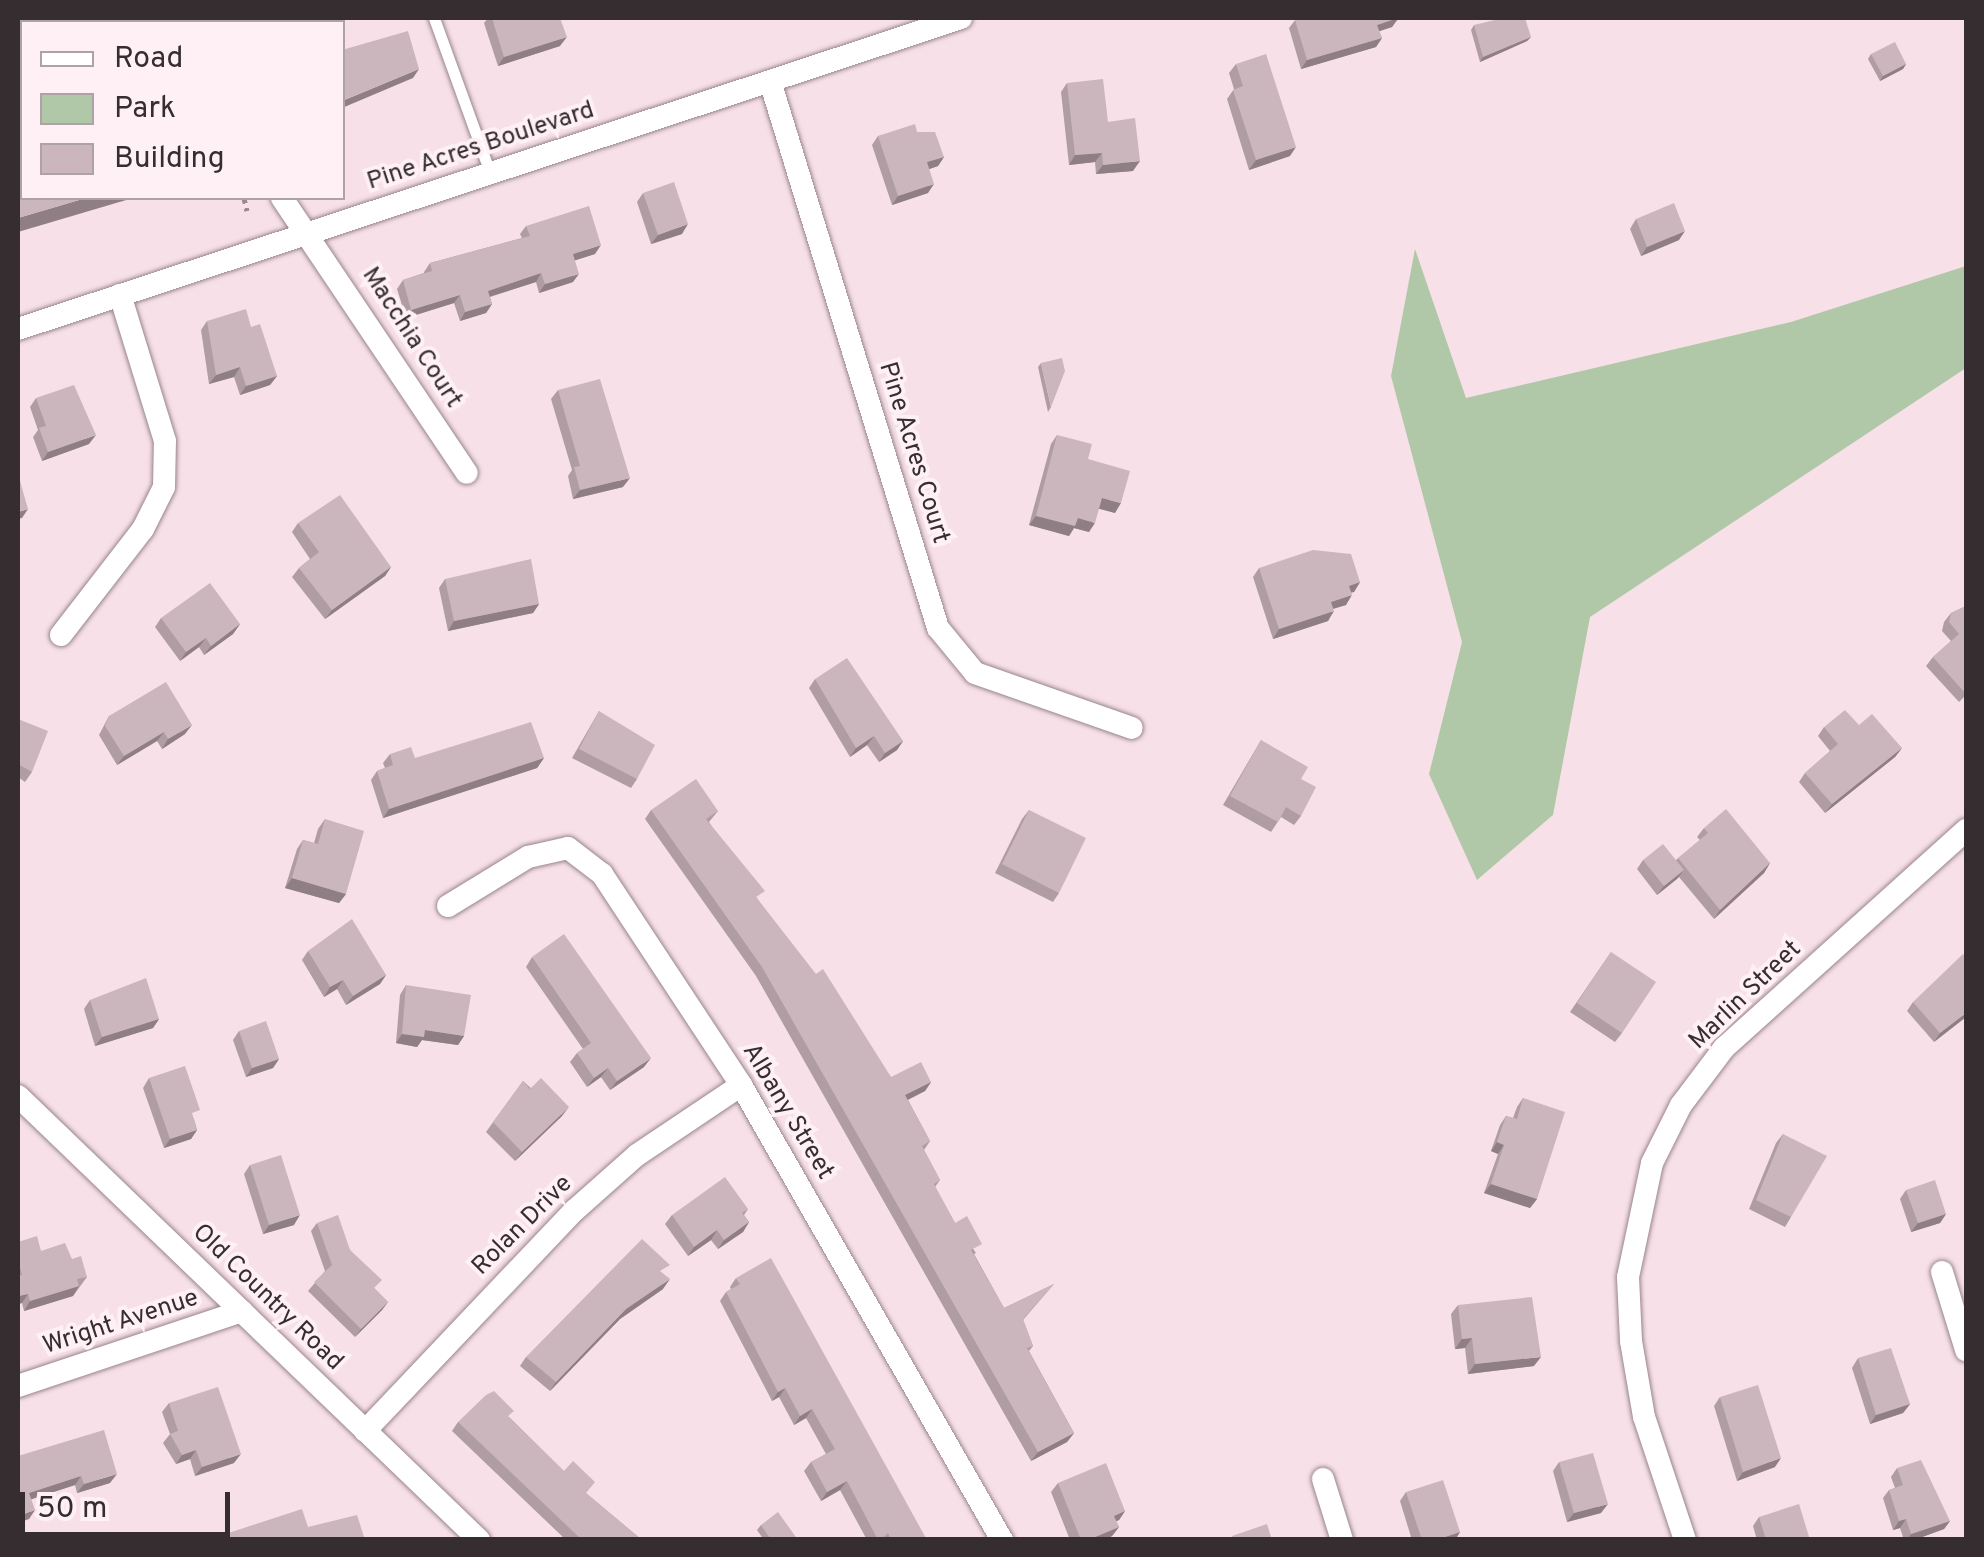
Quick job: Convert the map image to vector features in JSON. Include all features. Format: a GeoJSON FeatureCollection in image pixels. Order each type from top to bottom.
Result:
{"type":"FeatureCollection","features":[{"type":"Feature","properties":{"kind":"street","name":"Pine Acres Boulevard"},"geometry":{"type":"LineString","coordinates":[[18,329],[961,18]]}},
{"type":"Feature","properties":{"kind":"street","name":"Pine Acres Court"},"geometry":{"type":"LineString","coordinates":[[770,80],[938,628],[975,673],[1132,728]]}},
{"type":"Feature","properties":{"kind":"street","name":"Macchia Court"},"geometry":{"type":"LineString","coordinates":[[284,200],[466,472]]}},
{"type":"Feature","properties":{"kind":"street"},"geometry":{"type":"LineString","coordinates":[[61,636],[143,529],[164,487],[164,441],[120,295]]}},
{"type":"Feature","properties":{"kind":"street","name":"Marlin Street"},"geometry":{"type":"LineString","coordinates":[[1684,1540],[1644,1417],[1631,1341],[1628,1277],[1652,1163],[1681,1106],[1724,1048],[1966,830]]}},
{"type":"Feature","properties":{"kind":"street","name":"Albany Street"},"geometry":{"type":"LineString","coordinates":[[448,906],[528,857],[568,848],[602,874],[741,1085],[1002,1540]]}},
{"type":"Feature","properties":{"kind":"street","name":"Rolan Drive"},"geometry":{"type":"LineString","coordinates":[[365,1431],[575,1210],[637,1156],[741,1085]]}},
{"type":"Feature","properties":{"kind":"street","name":"Old Country Road"},"geometry":{"type":"LineString","coordinates":[[18,1096],[479,1540]]}},
{"type":"Feature","properties":{"kind":"street"},"geometry":{"type":"LineString","coordinates":[[1942,1272],[1966,1350]]}},
{"type":"Feature","properties":{"kind":"street","name":"Wright Avenue"},"geometry":{"type":"LineString","coordinates":[[18,1386],[242,1311]]}},
{"type":"Feature","properties":{"kind":"street"},"geometry":{"type":"LineString","coordinates":[[1323,1479],[1342,1540]]}},
{"type":"Feature","properties":{"kind":"lane"},"geometry":{"type":"LineString","coordinates":[[434,18],[490,173]]}},
{"type":"Feature","properties":{"kind":"path"},"geometry":{"type":"LineString","coordinates":[[244,200],[247,212]]}},
{"type":"Feature","properties":{"kind":"green space"},"geometry":{"type":"Polygon","coordinates":[[[1415,249],[1466,398],[1791,322],[1966,266],[1966,368],[1590,617],[1553,815],[1477,880],[1429,774],[1462,642],[1391,376],[1415,249]]]}},
{"type":"Feature","properties":{"kind":"building"},"geometry":{"type":"Polygon","coordinates":[[[55,18],[110,20],[56,20],[55,18]]]}},
{"type":"Feature","properties":{"kind":"building"},"geometry":{"type":"Polygon","coordinates":[[[492,18],[560,18],[567,37],[504,57],[492,18]]]}},
{"type":"Feature","properties":{"kind":"building"},"geometry":{"type":"Polygon","coordinates":[[[1398,18],[1377,25],[1382,38],[1307,60],[1295,20],[1398,18]]]}},
{"type":"Feature","properties":{"kind":"building"},"geometry":{"type":"Polygon","coordinates":[[[1525,18],[1531,37],[1483,57],[1474,25],[1525,18]]]}},
{"type":"Feature","properties":{"kind":"building"},"geometry":{"type":"Polygon","coordinates":[[[408,31],[419,69],[345,100],[345,49],[408,31]]]}},
{"type":"Feature","properties":{"kind":"building"},"geometry":{"type":"Polygon","coordinates":[[[1895,42],[1906,64],[1883,76],[1871,54],[1895,42]]]}},
{"type":"Feature","properties":{"kind":"building"},"geometry":{"type":"Polygon","coordinates":[[[1266,54],[1296,147],[1256,160],[1233,90],[1243,86],[1236,64],[1266,54]]]}},
{"type":"Feature","properties":{"kind":"building"},"geometry":{"type":"Polygon","coordinates":[[[1103,79],[1108,122],[1135,118],[1140,161],[1103,165],[1102,153],[1075,155],[1067,83],[1103,79]]]}},
{"type":"Feature","properties":{"kind":"building"},"geometry":{"type":"Polygon","coordinates":[[[915,124],[917,132],[935,132],[944,157],[927,162],[934,184],[898,196],[878,136],[915,124]]]}},
{"type":"Feature","properties":{"kind":"building"},"geometry":{"type":"Polygon","coordinates":[[[18,168],[20,200],[79,200],[18,218],[18,168]]]}},
{"type":"Feature","properties":{"kind":"building"},"geometry":{"type":"Polygon","coordinates":[[[674,182],[688,224],[658,235],[643,193],[674,182]]]}},
{"type":"Feature","properties":{"kind":"building"},"geometry":{"type":"Polygon","coordinates":[[[1674,203],[1685,231],[1647,247],[1636,219],[1674,203]]]}},
{"type":"Feature","properties":{"kind":"building"},"geometry":{"type":"Polygon","coordinates":[[[589,206],[601,245],[573,254],[579,274],[545,284],[541,273],[488,291],[492,304],[465,312],[460,295],[411,310],[403,280],[432,271],[430,263],[530,236],[526,226],[589,206]]]}},
{"type":"Feature","properties":{"kind":"building"},"geometry":{"type":"Polygon","coordinates":[[[246,309],[251,327],[260,324],[277,376],[246,386],[240,367],[216,375],[207,321],[246,309]]]}},
{"type":"Feature","properties":{"kind":"building"},"geometry":{"type":"Polygon","coordinates":[[[1062,358],[1065,371],[1051,407],[1041,363],[1062,358]]]}},
{"type":"Feature","properties":{"kind":"building"},"geometry":{"type":"Polygon","coordinates":[[[600,379],[630,478],[580,490],[574,467],[580,466],[558,390],[600,379]]]}},
{"type":"Feature","properties":{"kind":"building"},"geometry":{"type":"Polygon","coordinates":[[[74,385],[96,435],[48,452],[39,428],[46,426],[36,398],[74,385]]]}},
{"type":"Feature","properties":{"kind":"building"},"geometry":{"type":"Polygon","coordinates":[[[1057,435],[1092,444],[1088,459],[1130,471],[1121,503],[1102,498],[1095,523],[1078,518],[1075,526],[1036,516],[1057,435]]]}},
{"type":"Feature","properties":{"kind":"building"},"geometry":{"type":"Polygon","coordinates":[[[18,474],[28,509],[18,512],[18,474]]]}},
{"type":"Feature","properties":{"kind":"building"},"geometry":{"type":"Polygon","coordinates":[[[340,495],[391,567],[332,610],[299,568],[319,552],[298,523],[340,495]]]}},
{"type":"Feature","properties":{"kind":"building"},"geometry":{"type":"Polygon","coordinates":[[[1313,550],[1351,554],[1360,582],[1349,586],[1352,595],[1331,602],[1334,611],[1279,629],[1259,568],[1313,550]]]}},
{"type":"Feature","properties":{"kind":"building"},"geometry":{"type":"Polygon","coordinates":[[[531,559],[539,604],[454,621],[445,579],[531,559]]]}},
{"type":"Feature","properties":{"kind":"building"},"geometry":{"type":"Polygon","coordinates":[[[210,583],[240,624],[211,646],[206,638],[186,652],[161,618],[210,583]]]}},
{"type":"Feature","properties":{"kind":"building"},"geometry":{"type":"Polygon","coordinates":[[[1966,606],[1965,693],[1933,657],[1959,634],[1949,622],[1951,613],[1966,606]]]}},
{"type":"Feature","properties":{"kind":"building"},"geometry":{"type":"Polygon","coordinates":[[[847,658],[903,741],[885,753],[874,736],[856,748],[815,679],[847,658]]]}},
{"type":"Feature","properties":{"kind":"building"},"geometry":{"type":"Polygon","coordinates":[[[166,682],[192,725],[168,739],[164,732],[124,756],[105,726],[109,716],[166,682]]]}},
{"type":"Feature","properties":{"kind":"building"},"geometry":{"type":"Polygon","coordinates":[[[1845,710],[1859,725],[1872,714],[1902,748],[1832,804],[1805,773],[1838,744],[1824,727],[1845,710]]]}},
{"type":"Feature","properties":{"kind":"building"},"geometry":{"type":"Polygon","coordinates":[[[599,711],[655,745],[637,779],[579,749],[599,711]]]}},
{"type":"Feature","properties":{"kind":"building"},"geometry":{"type":"Polygon","coordinates":[[[18,719],[48,731],[32,772],[18,764],[18,719]]]}},
{"type":"Feature","properties":{"kind":"building"},"geometry":{"type":"Polygon","coordinates":[[[531,722],[544,758],[389,809],[377,771],[393,765],[390,754],[411,747],[415,758],[531,722]]]}},
{"type":"Feature","properties":{"kind":"building"},"geometry":{"type":"Polygon","coordinates":[[[1261,740],[1308,767],[1301,779],[1316,787],[1301,816],[1286,807],[1278,822],[1230,796],[1261,740]]]}},
{"type":"Feature","properties":{"kind":"building"},"geometry":{"type":"Polygon","coordinates":[[[696,779],[718,811],[706,819],[765,891],[756,897],[816,974],[823,969],[891,1077],[921,1062],[931,1082],[905,1095],[930,1141],[922,1146],[940,1180],[934,1184],[955,1223],[967,1216],[982,1244],[971,1250],[1004,1308],[1054,1284],[1023,1319],[1033,1346],[1027,1348],[1074,1433],[1038,1452],[762,967],[651,810],[696,779]]]}},
{"type":"Feature","properties":{"kind":"building"},"geometry":{"type":"Polygon","coordinates":[[[1726,809],[1770,863],[1720,910],[1678,858],[1708,833],[1704,828],[1726,809]]]}},
{"type":"Feature","properties":{"kind":"building"},"geometry":{"type":"Polygon","coordinates":[[[1029,810],[1086,838],[1059,893],[1002,864],[1029,810]]]}},
{"type":"Feature","properties":{"kind":"building"},"geometry":{"type":"Polygon","coordinates":[[[325,819],[364,831],[346,894],[292,878],[303,840],[318,844],[325,819]]]}},
{"type":"Feature","properties":{"kind":"building"},"geometry":{"type":"Polygon","coordinates":[[[1663,844],[1684,870],[1664,886],[1643,860],[1663,844]]]}},
{"type":"Feature","properties":{"kind":"building"},"geometry":{"type":"Polygon","coordinates":[[[352,919],[386,975],[353,996],[343,980],[330,987],[308,951],[352,919]]]}},
{"type":"Feature","properties":{"kind":"building"},"geometry":{"type":"Polygon","coordinates":[[[564,934],[651,1058],[617,1081],[608,1068],[594,1078],[577,1053],[591,1043],[532,957],[564,934]]]}},
{"type":"Feature","properties":{"kind":"building"},"geometry":{"type":"Polygon","coordinates":[[[1611,952],[1656,982],[1622,1033],[1577,1003],[1611,952]]]}},
{"type":"Feature","properties":{"kind":"building"},"geometry":{"type":"Polygon","coordinates":[[[1963,954],[1966,1013],[1940,1033],[1913,1002],[1963,954]]]}},
{"type":"Feature","properties":{"kind":"building"},"geometry":{"type":"Polygon","coordinates":[[[146,978],[159,1019],[102,1037],[90,1000],[146,978]]]}},
{"type":"Feature","properties":{"kind":"building"},"geometry":{"type":"Polygon","coordinates":[[[406,985],[471,995],[464,1036],[425,1030],[424,1037],[402,1034],[406,985]]]}},
{"type":"Feature","properties":{"kind":"building"},"geometry":{"type":"Polygon","coordinates":[[[266,1021],[279,1059],[252,1068],[239,1031],[266,1021]]]}},
{"type":"Feature","properties":{"kind":"building"},"geometry":{"type":"Polygon","coordinates":[[[185,1066],[200,1110],[192,1113],[197,1130],[170,1139],[149,1078],[185,1066]]]}},
{"type":"Feature","properties":{"kind":"building"},"geometry":{"type":"Polygon","coordinates":[[[541,1078],[569,1107],[522,1152],[493,1122],[523,1081],[530,1089],[541,1078]]]}},
{"type":"Feature","properties":{"kind":"building"},"geometry":{"type":"Polygon","coordinates":[[[1523,1098],[1565,1112],[1537,1199],[1491,1184],[1504,1145],[1497,1142],[1506,1116],[1517,1119],[1523,1098]]]}},
{"type":"Feature","properties":{"kind":"building"},"geometry":{"type":"Polygon","coordinates":[[[1783,1134],[1827,1156],[1791,1217],[1756,1200],[1783,1134]]]}},
{"type":"Feature","properties":{"kind":"building"},"geometry":{"type":"Polygon","coordinates":[[[281,1155],[300,1215],[269,1225],[250,1165],[281,1155]]]}},
{"type":"Feature","properties":{"kind":"building"},"geometry":{"type":"Polygon","coordinates":[[[725,1177],[748,1209],[742,1213],[749,1222],[724,1240],[717,1230],[694,1247],[672,1215],[725,1177]]]}},
{"type":"Feature","properties":{"kind":"building"},"geometry":{"type":"Polygon","coordinates":[[[1935,1180],[1946,1214],[1918,1223],[1906,1190],[1935,1180]]]}},
{"type":"Feature","properties":{"kind":"building"},"geometry":{"type":"Polygon","coordinates":[[[338,1215],[350,1250],[382,1280],[374,1288],[388,1302],[361,1329],[314,1282],[332,1265],[317,1223],[338,1215]]]}},
{"type":"Feature","properties":{"kind":"building"},"geometry":{"type":"Polygon","coordinates":[[[37,1236],[41,1251],[65,1243],[72,1259],[81,1256],[87,1277],[77,1279],[79,1286],[30,1301],[28,1294],[19,1296],[18,1276],[22,1275],[18,1242],[37,1236]]]}},
{"type":"Feature","properties":{"kind":"building"},"geometry":{"type":"Polygon","coordinates":[[[642,1239],[670,1265],[660,1271],[670,1279],[626,1309],[556,1382],[526,1357],[642,1239]]]}},
{"type":"Feature","properties":{"kind":"building"},"geometry":{"type":"Polygon","coordinates":[[[771,1258],[927,1540],[891,1540],[888,1533],[878,1540],[847,1481],[827,1492],[811,1462],[835,1449],[812,1409],[800,1416],[785,1388],[778,1392],[726,1292],[740,1284],[736,1278],[771,1258]]]}},
{"type":"Feature","properties":{"kind":"building"},"geometry":{"type":"Polygon","coordinates":[[[1532,1297],[1541,1357],[1475,1364],[1472,1338],[1462,1339],[1458,1305],[1532,1297]]]}},
{"type":"Feature","properties":{"kind":"building"},"geometry":{"type":"Polygon","coordinates":[[[1891,1348],[1910,1404],[1876,1415],[1858,1358],[1891,1348]]]}},
{"type":"Feature","properties":{"kind":"building"},"geometry":{"type":"Polygon","coordinates":[[[1758,1385],[1781,1458],[1743,1472],[1720,1397],[1758,1385]]]}},
{"type":"Feature","properties":{"kind":"building"},"geometry":{"type":"Polygon","coordinates":[[[218,1387],[241,1454],[202,1467],[196,1450],[182,1455],[170,1434],[178,1431],[169,1403],[218,1387]]]}},
{"type":"Feature","properties":{"kind":"building"},"geometry":{"type":"Polygon","coordinates":[[[494,1391],[514,1411],[508,1416],[564,1471],[573,1461],[595,1482],[586,1493],[642,1540],[582,1540],[458,1422],[494,1391]]]}},
{"type":"Feature","properties":{"kind":"building"},"geometry":{"type":"Polygon","coordinates":[[[104,1430],[117,1474],[84,1484],[81,1476],[29,1493],[35,1510],[18,1516],[18,1456],[104,1430]]]}},
{"type":"Feature","properties":{"kind":"building"},"geometry":{"type":"Polygon","coordinates":[[[1593,1453],[1608,1504],[1574,1513],[1559,1462],[1593,1453]]]}},
{"type":"Feature","properties":{"kind":"building"},"geometry":{"type":"Polygon","coordinates":[[[1921,1460],[1950,1521],[1911,1534],[1906,1519],[1899,1521],[1889,1490],[1903,1485],[1897,1468],[1921,1460]]]}},
{"type":"Feature","properties":{"kind":"building"},"geometry":{"type":"Polygon","coordinates":[[[1106,1463],[1125,1511],[1114,1516],[1119,1527],[1081,1540],[1058,1483],[1106,1463]]]}},
{"type":"Feature","properties":{"kind":"building"},"geometry":{"type":"Polygon","coordinates":[[[1443,1480],[1460,1532],[1422,1540],[1406,1492],[1443,1480]]]}},
{"type":"Feature","properties":{"kind":"building"},"geometry":{"type":"Polygon","coordinates":[[[1799,1504],[1810,1540],[1766,1540],[1759,1517],[1799,1504]]]}},
{"type":"Feature","properties":{"kind":"building"},"geometry":{"type":"Polygon","coordinates":[[[302,1509],[308,1527],[357,1515],[365,1540],[207,1540],[302,1509]]]}},
{"type":"Feature","properties":{"kind":"building"},"geometry":{"type":"Polygon","coordinates":[[[778,1512],[798,1540],[771,1540],[761,1525],[778,1512]]]}},
{"type":"Feature","properties":{"kind":"building"},"geometry":{"type":"Polygon","coordinates":[[[1267,1524],[1272,1540],[1233,1540],[1232,1536],[1267,1524]]]}}]}
